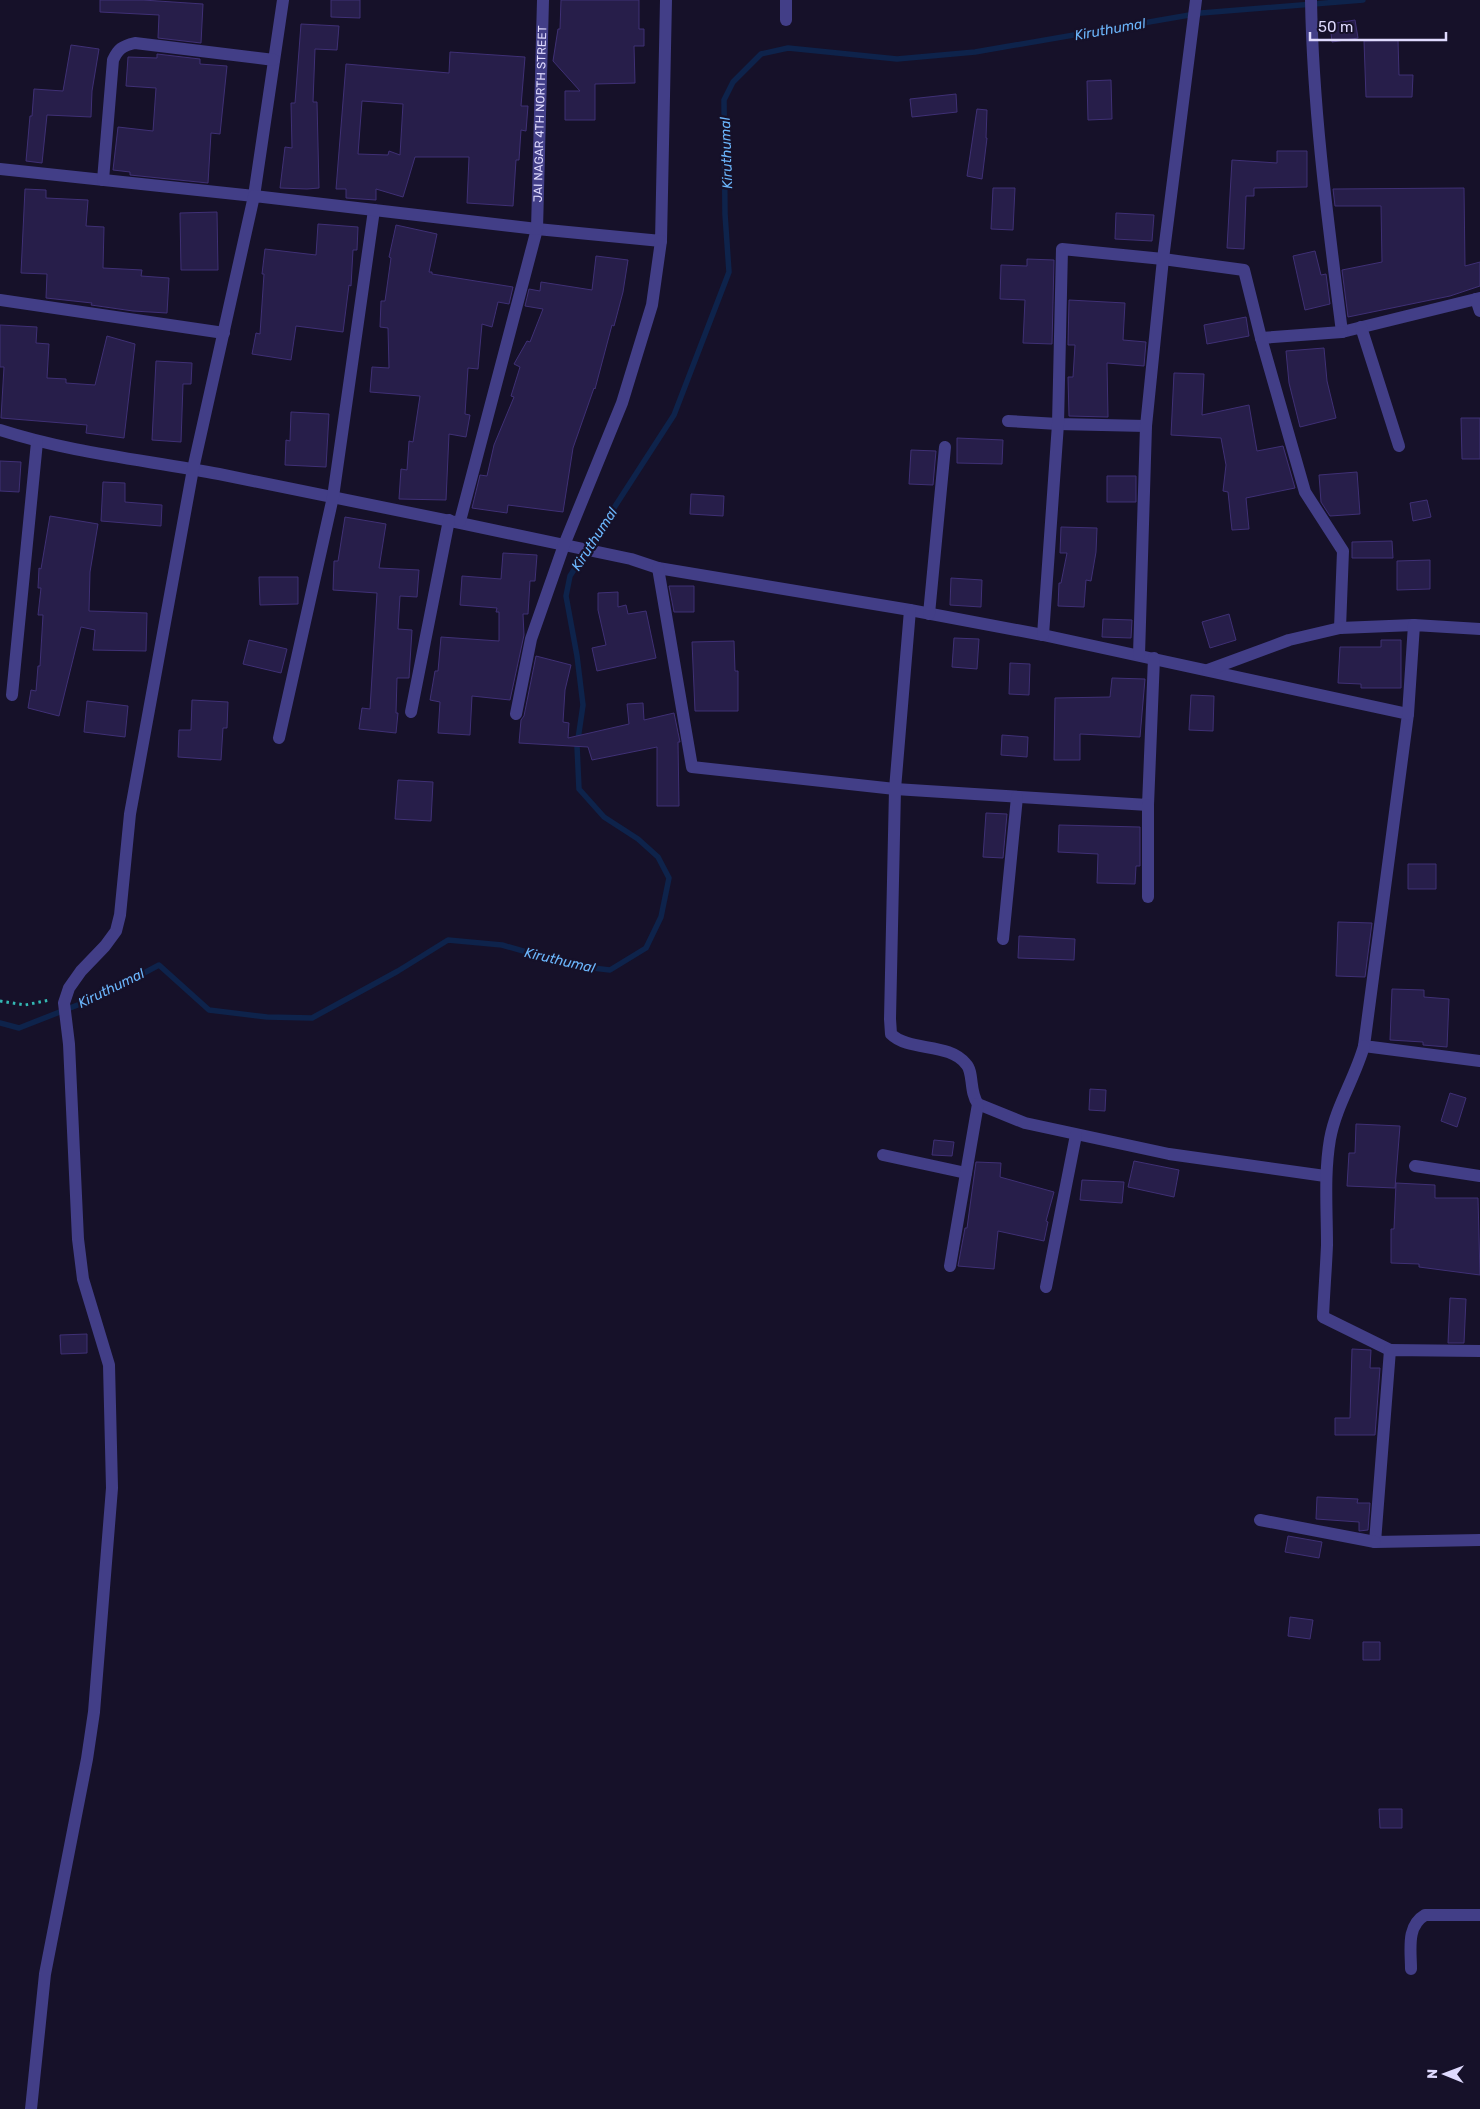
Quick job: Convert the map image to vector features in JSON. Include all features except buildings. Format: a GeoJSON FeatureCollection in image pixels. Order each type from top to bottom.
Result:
{"type":"FeatureCollection","features":[{"type":"Feature","properties":{"kind":"street"},"geometry":{"type":"LineString","coordinates":[[31,2109],[45,1974],[87,1760],[94,1712],[112,1488],[110,1365],[83,1279],[78,1239],[69,1044],[65,998],[68,988],[116,931],[120,915],[130,814],[194,469],[254,196],[283,0]]}},
{"type":"Feature","properties":{"kind":"street","name":"JAI NAGAR 4TH NORTH STREET"},"geometry":{"type":"LineString","coordinates":[[411,712],[454,520],[537,229],[543,0]]}},
{"type":"Feature","properties":{"kind":"street"},"geometry":{"type":"LineString","coordinates":[[516,714],[531,639],[564,545],[622,403],[652,305],[661,241],[666,0]]}},
{"type":"Feature","properties":{"kind":"street"},"geometry":{"type":"LineString","coordinates":[[786,0],[786,20]]}},
{"type":"Feature","properties":{"kind":"street"},"geometry":{"type":"LineString","coordinates":[[1139,655],[1146,426],[1163,259],[1196,0]]}},
{"type":"Feature","properties":{"kind":"street"},"geometry":{"type":"LineString","coordinates":[[1311,0],[1312,47],[1326,204],[1342,332]]}},
{"type":"Feature","properties":{"kind":"street"},"geometry":{"type":"LineString","coordinates":[[103,180],[113,60],[117,50],[123,45],[135,43],[274,60]]}},
{"type":"Feature","properties":{"kind":"street"},"geometry":{"type":"LineString","coordinates":[[0,170],[661,241]]}},
{"type":"Feature","properties":{"kind":"street"},"geometry":{"type":"LineString","coordinates":[[279,738],[332,497],[374,210]]}},
{"type":"Feature","properties":{"kind":"street"},"geometry":{"type":"LineString","coordinates":[[1043,635],[1058,424],[1062,249],[1163,259],[1244,270],[1261,338],[1305,492],[1343,551],[1340,628]]}},
{"type":"Feature","properties":{"kind":"street"},"geometry":{"type":"LineString","coordinates":[[0,300],[224,332]]}},
{"type":"Feature","properties":{"kind":"street"},"geometry":{"type":"LineString","coordinates":[[1261,338],[1342,332],[1479,302]]}},
{"type":"Feature","properties":{"kind":"street"},"geometry":{"type":"LineString","coordinates":[[1361,328],[1400,446]]}},
{"type":"Feature","properties":{"kind":"street"},"geometry":{"type":"LineString","coordinates":[[1008,421],[1146,426]]}},
{"type":"Feature","properties":{"kind":"street"},"geometry":{"type":"LineString","coordinates":[[0,430],[37,442],[194,469],[454,520],[631,559],[658,568],[910,610],[1043,635],[1408,714]]}},
{"type":"Feature","properties":{"kind":"street"},"geometry":{"type":"LineString","coordinates":[[12,695],[37,442]]}},
{"type":"Feature","properties":{"kind":"street"},"geometry":{"type":"LineString","coordinates":[[930,614],[944,447]]}},
{"type":"Feature","properties":{"kind":"street"},"geometry":{"type":"LineString","coordinates":[[658,568],[692,767],[895,789],[1148,805]]}},
{"type":"Feature","properties":{"kind":"street"},"geometry":{"type":"LineString","coordinates":[[910,610],[895,789],[891,1034],[902,1042],[935,1048],[960,1058],[968,1065],[973,1097],[978,1104],[1025,1124],[1168,1154],[1325,1176]]}},
{"type":"Feature","properties":{"kind":"street"},"geometry":{"type":"LineString","coordinates":[[1414,625],[1408,714],[1364,1046],[1358,1069],[1334,1123],[1330,1137],[1325,1176],[1327,1246],[1323,1317],[1390,1350],[1480,1351]]}},
{"type":"Feature","properties":{"kind":"street"},"geometry":{"type":"LineString","coordinates":[[1208,670],[1289,640],[1340,628],[1414,625],[1480,629]]}},
{"type":"Feature","properties":{"kind":"street"},"geometry":{"type":"LineString","coordinates":[[1148,897],[1148,805],[1154,658]]}},
{"type":"Feature","properties":{"kind":"street"},"geometry":{"type":"LineString","coordinates":[[1003,939],[1016,797]]}},
{"type":"Feature","properties":{"kind":"street"},"geometry":{"type":"LineString","coordinates":[[1364,1046],[1480,1061]]}},
{"type":"Feature","properties":{"kind":"street"},"geometry":{"type":"LineString","coordinates":[[950,1266],[978,1104]]}},
{"type":"Feature","properties":{"kind":"street"},"geometry":{"type":"LineString","coordinates":[[1046,1287],[1076,1135]]}},
{"type":"Feature","properties":{"kind":"street"},"geometry":{"type":"LineString","coordinates":[[883,1156],[966,1172]]}},
{"type":"Feature","properties":{"kind":"street"},"geometry":{"type":"LineString","coordinates":[[1415,1166],[1480,1176]]}},
{"type":"Feature","properties":{"kind":"street"},"geometry":{"type":"LineString","coordinates":[[1375,1542],[1390,1350]]}},
{"type":"Feature","properties":{"kind":"street"},"geometry":{"type":"LineString","coordinates":[[1260,1520],[1375,1542],[1480,1540]]}},
{"type":"Feature","properties":{"kind":"street"},"geometry":{"type":"LineString","coordinates":[[1411,1969],[1411,1932],[1417,1920],[1425,1915],[1480,1915]]}},
{"type":"Feature","properties":{"kind":"path"},"geometry":{"type":"LineString","coordinates":[[0,1001],[25,1005],[65,998]]}},
{"type":"Feature","properties":{"kind":"waterway","name":"Kiruthumal"},"geometry":{"type":"LineString","coordinates":[[0,1023],[19,1028],[103,995],[159,965],[209,1010],[267,1017],[312,1018],[398,971],[448,940],[502,945],[575,966],[610,970],[646,948],[661,917],[669,878],[658,857],[638,839],[604,817],[579,789],[577,746],[583,705],[577,656],[566,596],[570,576],[674,415],[729,272],[725,214],[724,100],[733,82],[761,54],[788,48],[897,59],[975,52],[1201,13],[1363,0]]}}]}
